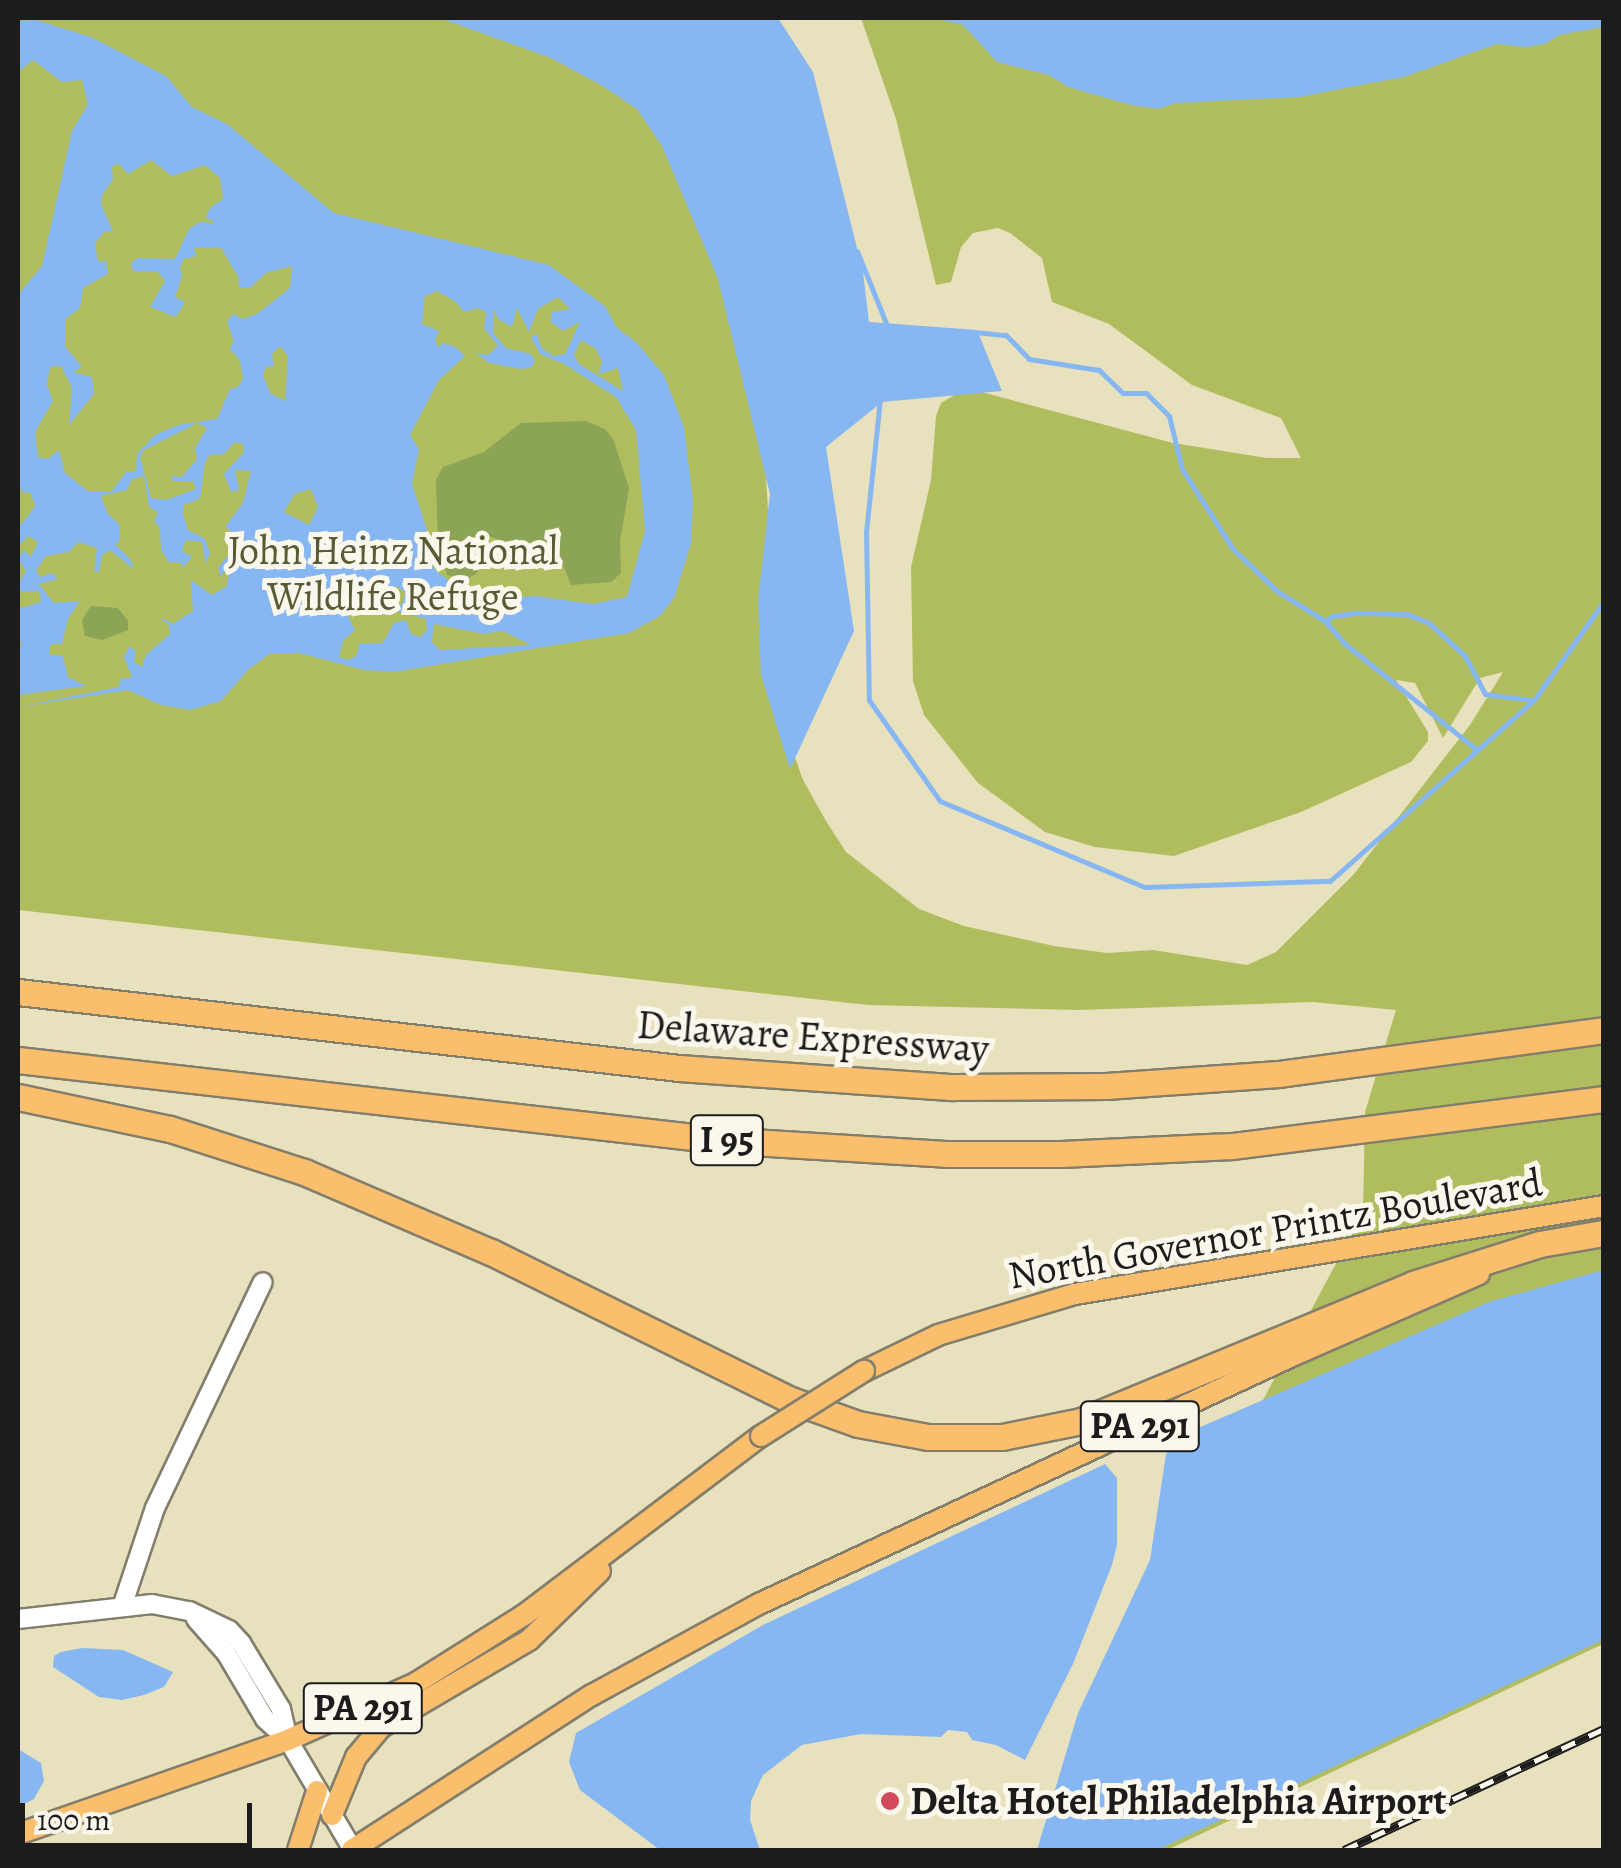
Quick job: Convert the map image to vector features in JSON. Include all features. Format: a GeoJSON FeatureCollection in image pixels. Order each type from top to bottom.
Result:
{"type":"FeatureCollection","features":[{"type":"Feature","properties":{"kind":"highway","name":"Delaware Expressway"},"geometry":{"type":"LineString","coordinates":[[18,992],[678,1068],[907,1086],[1143,1084],[1392,1060],[1604,1030]]}},
{"type":"Feature","properties":{"kind":"highway","name":"I 95"},"geometry":{"type":"LineString","coordinates":[[18,1060],[719,1140],[890,1153],[1176,1150],[1440,1122],[1604,1098]]}},
{"type":"Feature","properties":{"kind":"highway"},"geometry":{"type":"LineString","coordinates":[[18,1097],[170,1129],[304,1172],[476,1245],[791,1400],[858,1424],[928,1437],[1002,1437],[1100,1416],[1413,1284],[1540,1244],[1604,1234]]}},
{"type":"Feature","properties":{"kind":"main road","name":"North Governor Printz Boulevard"},"geometry":{"type":"LineString","coordinates":[[18,1834],[288,1740],[390,1696],[524,1616],[760,1436],[864,1371],[938,1335],[1075,1294],[1604,1206]]}},
{"type":"Feature","properties":{"kind":"main road","name":"PA 291"},"geometry":{"type":"LineString","coordinates":[[352,1850],[592,1695],[786,1591],[1396,1309],[1481,1274],[1604,1234]]}},
{"type":"Feature","properties":{"kind":"main road"},"geometry":{"type":"LineString","coordinates":[[332,1815],[351,1767],[372,1736],[538,1632],[632,1534]]}},
{"type":"Feature","properties":{"kind":"main road"},"geometry":{"type":"LineString","coordinates":[[298,1850],[317,1791]]}},
{"type":"Feature","properties":{"kind":"street"},"geometry":{"type":"LineString","coordinates":[[122,1607],[155,1508],[263,1282]]}},
{"type":"Feature","properties":{"kind":"street"},"geometry":{"type":"LineString","coordinates":[[18,1618],[162,1604],[188,1611],[236,1637],[281,1709],[288,1740],[352,1850]]}},
{"type":"Feature","properties":{"kind":"green space","name":"John Heinz National Wildlife Refuge"},"geometry":{"type":"Polygon","coordinates":[[[18,18],[691,18],[766,476],[780,715],[803,780],[826,821],[846,852],[919,909],[964,926],[1054,946],[1107,953],[1153,950],[1247,965],[1276,952],[1354,874],[1470,725],[1503,672],[1480,678],[1443,738],[1415,683],[1396,680],[1428,732],[1428,741],[1411,762],[1301,812],[1174,856],[1095,847],[1045,832],[978,783],[924,715],[913,681],[911,567],[931,480],[936,416],[941,403],[961,391],[978,391],[1173,443],[1267,458],[1301,458],[1281,418],[1192,385],[1109,324],[1052,302],[1042,258],[1010,233],[998,228],[973,233],[961,247],[951,282],[936,285],[896,119],[861,18],[1603,18],[1603,1644],[1167,1850],[1070,1850],[1254,1417],[1363,1213],[1365,1112],[1396,1010],[1313,1002],[1078,1010],[868,1005],[18,910],[18,18]]]}},
{"type":"Feature","properties":{"kind":"green space"},"geometry":{"type":"Polygon","coordinates":[[[586,421],[605,429],[614,441],[629,488],[620,541],[621,573],[611,582],[571,585],[561,561],[488,536],[474,537],[453,552],[478,568],[476,574],[466,579],[447,575],[438,544],[436,480],[443,467],[484,452],[521,423],[586,421]]]}},
{"type":"Feature","properties":{"kind":"green space"},"geometry":{"type":"Polygon","coordinates":[[[91,606],[118,608],[128,621],[128,630],[102,640],[85,636],[82,620],[91,606]]]}},
{"type":"Feature","properties":{"kind":"water"},"geometry":{"type":"Polygon","coordinates":[[[440,18],[778,18],[813,72],[863,272],[869,322],[977,330],[1002,391],[882,402],[826,447],[854,631],[790,769],[761,675],[758,601],[770,494],[718,279],[662,146],[637,109],[601,85],[551,58],[440,18]]]}},
{"type":"Feature","properties":{"kind":"water"},"geometry":{"type":"Polygon","coordinates":[[[933,18],[1603,18],[1604,27],[1559,35],[1545,44],[1497,44],[1404,77],[1300,97],[1175,103],[1159,109],[1068,87],[1049,75],[997,62],[963,25],[933,18]]]}},
{"type":"Feature","properties":{"kind":"water"},"geometry":{"type":"Polygon","coordinates":[[[36,20],[91,37],[166,76],[192,107],[227,124],[334,213],[549,265],[605,306],[617,328],[636,342],[664,375],[684,427],[693,502],[691,544],[674,598],[660,616],[629,633],[394,672],[364,670],[299,653],[271,653],[249,669],[221,701],[190,710],[161,705],[128,690],[18,707],[119,687],[121,679],[132,677],[124,657],[129,647],[136,651],[134,662],[142,667],[146,655],[170,634],[169,625],[159,616],[173,624],[193,611],[191,580],[212,595],[227,586],[230,566],[220,576],[218,568],[242,538],[225,527],[243,503],[251,471],[235,470],[239,490],[231,492],[224,474],[244,452],[243,444],[235,442],[224,454],[210,455],[205,462],[200,499],[183,505],[183,514],[188,530],[205,539],[210,553],[206,564],[202,542],[186,540],[182,551],[192,557],[182,569],[182,563],[169,562],[161,550],[160,528],[154,521],[158,512],[149,507],[144,476],[132,479],[127,490],[101,496],[108,514],[120,525],[120,541],[115,544],[131,560],[134,569],[110,550],[102,555],[99,572],[94,572],[97,548],[78,542],[69,552],[46,556],[36,571],[40,577],[52,573],[58,579],[39,584],[54,603],[80,601],[68,619],[62,644],[52,644],[49,649],[50,655],[63,656],[68,677],[86,686],[18,695],[18,649],[22,644],[18,638],[18,609],[41,602],[40,591],[21,592],[18,584],[26,571],[18,558],[24,550],[31,557],[38,542],[29,536],[18,546],[18,523],[22,524],[35,506],[31,493],[22,492],[18,484],[18,295],[42,266],[72,131],[88,104],[82,80],[62,82],[33,60],[18,72],[18,21],[36,20]],[[151,160],[128,174],[118,163],[112,167],[113,180],[102,195],[101,204],[113,231],[104,232],[95,243],[98,262],[106,261],[108,274],[83,288],[80,308],[65,319],[65,346],[82,367],[73,372],[92,377],[94,394],[69,425],[72,388],[61,366],[50,367],[47,385],[53,401],[35,432],[38,457],[48,459],[59,450],[65,473],[89,492],[111,492],[126,472],[136,472],[137,454],[155,435],[178,425],[217,419],[230,389],[238,387],[243,379],[240,360],[230,349],[234,341],[227,322],[233,314],[243,319],[257,314],[290,288],[292,266],[266,273],[250,288],[239,288],[238,276],[221,248],[194,248],[196,256],[184,259],[180,268],[182,277],[175,297],[185,302],[176,317],[150,307],[165,281],[158,272],[133,271],[131,263],[138,258],[175,259],[189,229],[199,222],[216,223],[206,217],[210,208],[223,199],[220,178],[205,165],[172,176],[151,160]],[[437,291],[425,296],[422,324],[439,331],[435,340],[439,349],[442,343],[454,346],[465,356],[439,380],[410,435],[419,449],[412,484],[427,530],[422,542],[436,571],[477,600],[536,596],[593,604],[627,597],[645,531],[636,430],[616,397],[564,364],[540,354],[531,337],[537,334],[541,347],[553,356],[565,354],[580,322],[563,331],[551,322],[552,312],[570,309],[558,297],[538,309],[529,332],[517,308],[512,327],[498,319],[494,308],[493,333],[506,348],[531,354],[535,361],[531,368],[520,369],[489,363],[476,353],[488,355],[498,346],[484,328],[486,313],[479,308],[464,312],[437,291]],[[581,340],[574,355],[579,364],[623,391],[618,368],[599,374],[602,361],[596,349],[581,340]],[[280,346],[272,354],[274,366],[266,367],[263,375],[270,393],[285,401],[288,356],[280,346]],[[197,423],[144,450],[140,457],[151,498],[166,500],[196,489],[193,481],[173,481],[171,476],[182,477],[197,459],[195,448],[207,428],[197,423]],[[311,489],[295,494],[284,512],[309,525],[318,507],[311,489]],[[397,586],[390,589],[389,602],[379,598],[353,602],[356,594],[351,593],[339,598],[355,630],[343,641],[339,657],[349,660],[357,655],[359,644],[383,643],[394,623],[406,620],[411,634],[421,637],[427,630],[426,619],[393,610],[402,604],[405,593],[397,586]],[[434,624],[432,642],[440,650],[531,645],[503,631],[484,634],[434,624]]]}},
{"type":"Feature","properties":{"kind":"water"},"geometry":{"type":"Polygon","coordinates":[[[1603,1270],[1603,1640],[1157,1850],[1037,1850],[1078,1713],[1150,1560],[1166,1454],[1182,1435],[1489,1302],[1603,1270]]]}},
{"type":"Feature","properties":{"kind":"water"},"geometry":{"type":"Polygon","coordinates":[[[1105,1464],[1117,1478],[1117,1545],[1112,1565],[1073,1664],[1025,1760],[996,1745],[972,1740],[967,1732],[948,1730],[941,1737],[861,1734],[802,1745],[763,1775],[751,1801],[750,1820],[760,1850],[660,1850],[580,1790],[569,1762],[576,1733],[763,1625],[1105,1464]]]}},
{"type":"Feature","properties":{"kind":"water"},"geometry":{"type":"Polygon","coordinates":[[[82,1648],[123,1650],[173,1672],[164,1687],[144,1695],[122,1700],[99,1697],[53,1667],[54,1656],[82,1648]]]}},
{"type":"Feature","properties":{"kind":"water"},"geometry":{"type":"Polygon","coordinates":[[[18,1749],[41,1763],[44,1781],[34,1799],[18,1807],[18,1749]]]}},
{"type":"Feature","properties":{"kind":"waterway"},"geometry":{"type":"LineString","coordinates":[[857,251],[888,328]]}},
{"type":"Feature","properties":{"kind":"waterway"},"geometry":{"type":"LineString","coordinates":[[975,332],[1006,335],[1029,359],[1099,370],[1123,393],[1146,393],[1169,416],[1182,469],[1233,549],[1277,591],[1325,621],[1344,643],[1477,750]]}},
{"type":"Feature","properties":{"kind":"waterway"},"geometry":{"type":"LineString","coordinates":[[880,399],[866,532],[869,700],[940,801],[1145,887],[1330,881],[1534,700],[1604,601]]}},
{"type":"Feature","properties":{"kind":"waterway"},"geometry":{"type":"LineString","coordinates":[[1325,621],[1355,613],[1407,614],[1429,623],[1465,656],[1485,694],[1531,700]]}},
{"type":"Feature","properties":{"kind":"railway"},"geometry":{"type":"LineString","coordinates":[[1344,1850],[1604,1729]]}},
{"type":"Feature","properties":{"kind":"place","name":"Delta Hotel Philadelphia Airport"},"geometry":{"type":"Point","coordinates":[890,1801]}}]}
